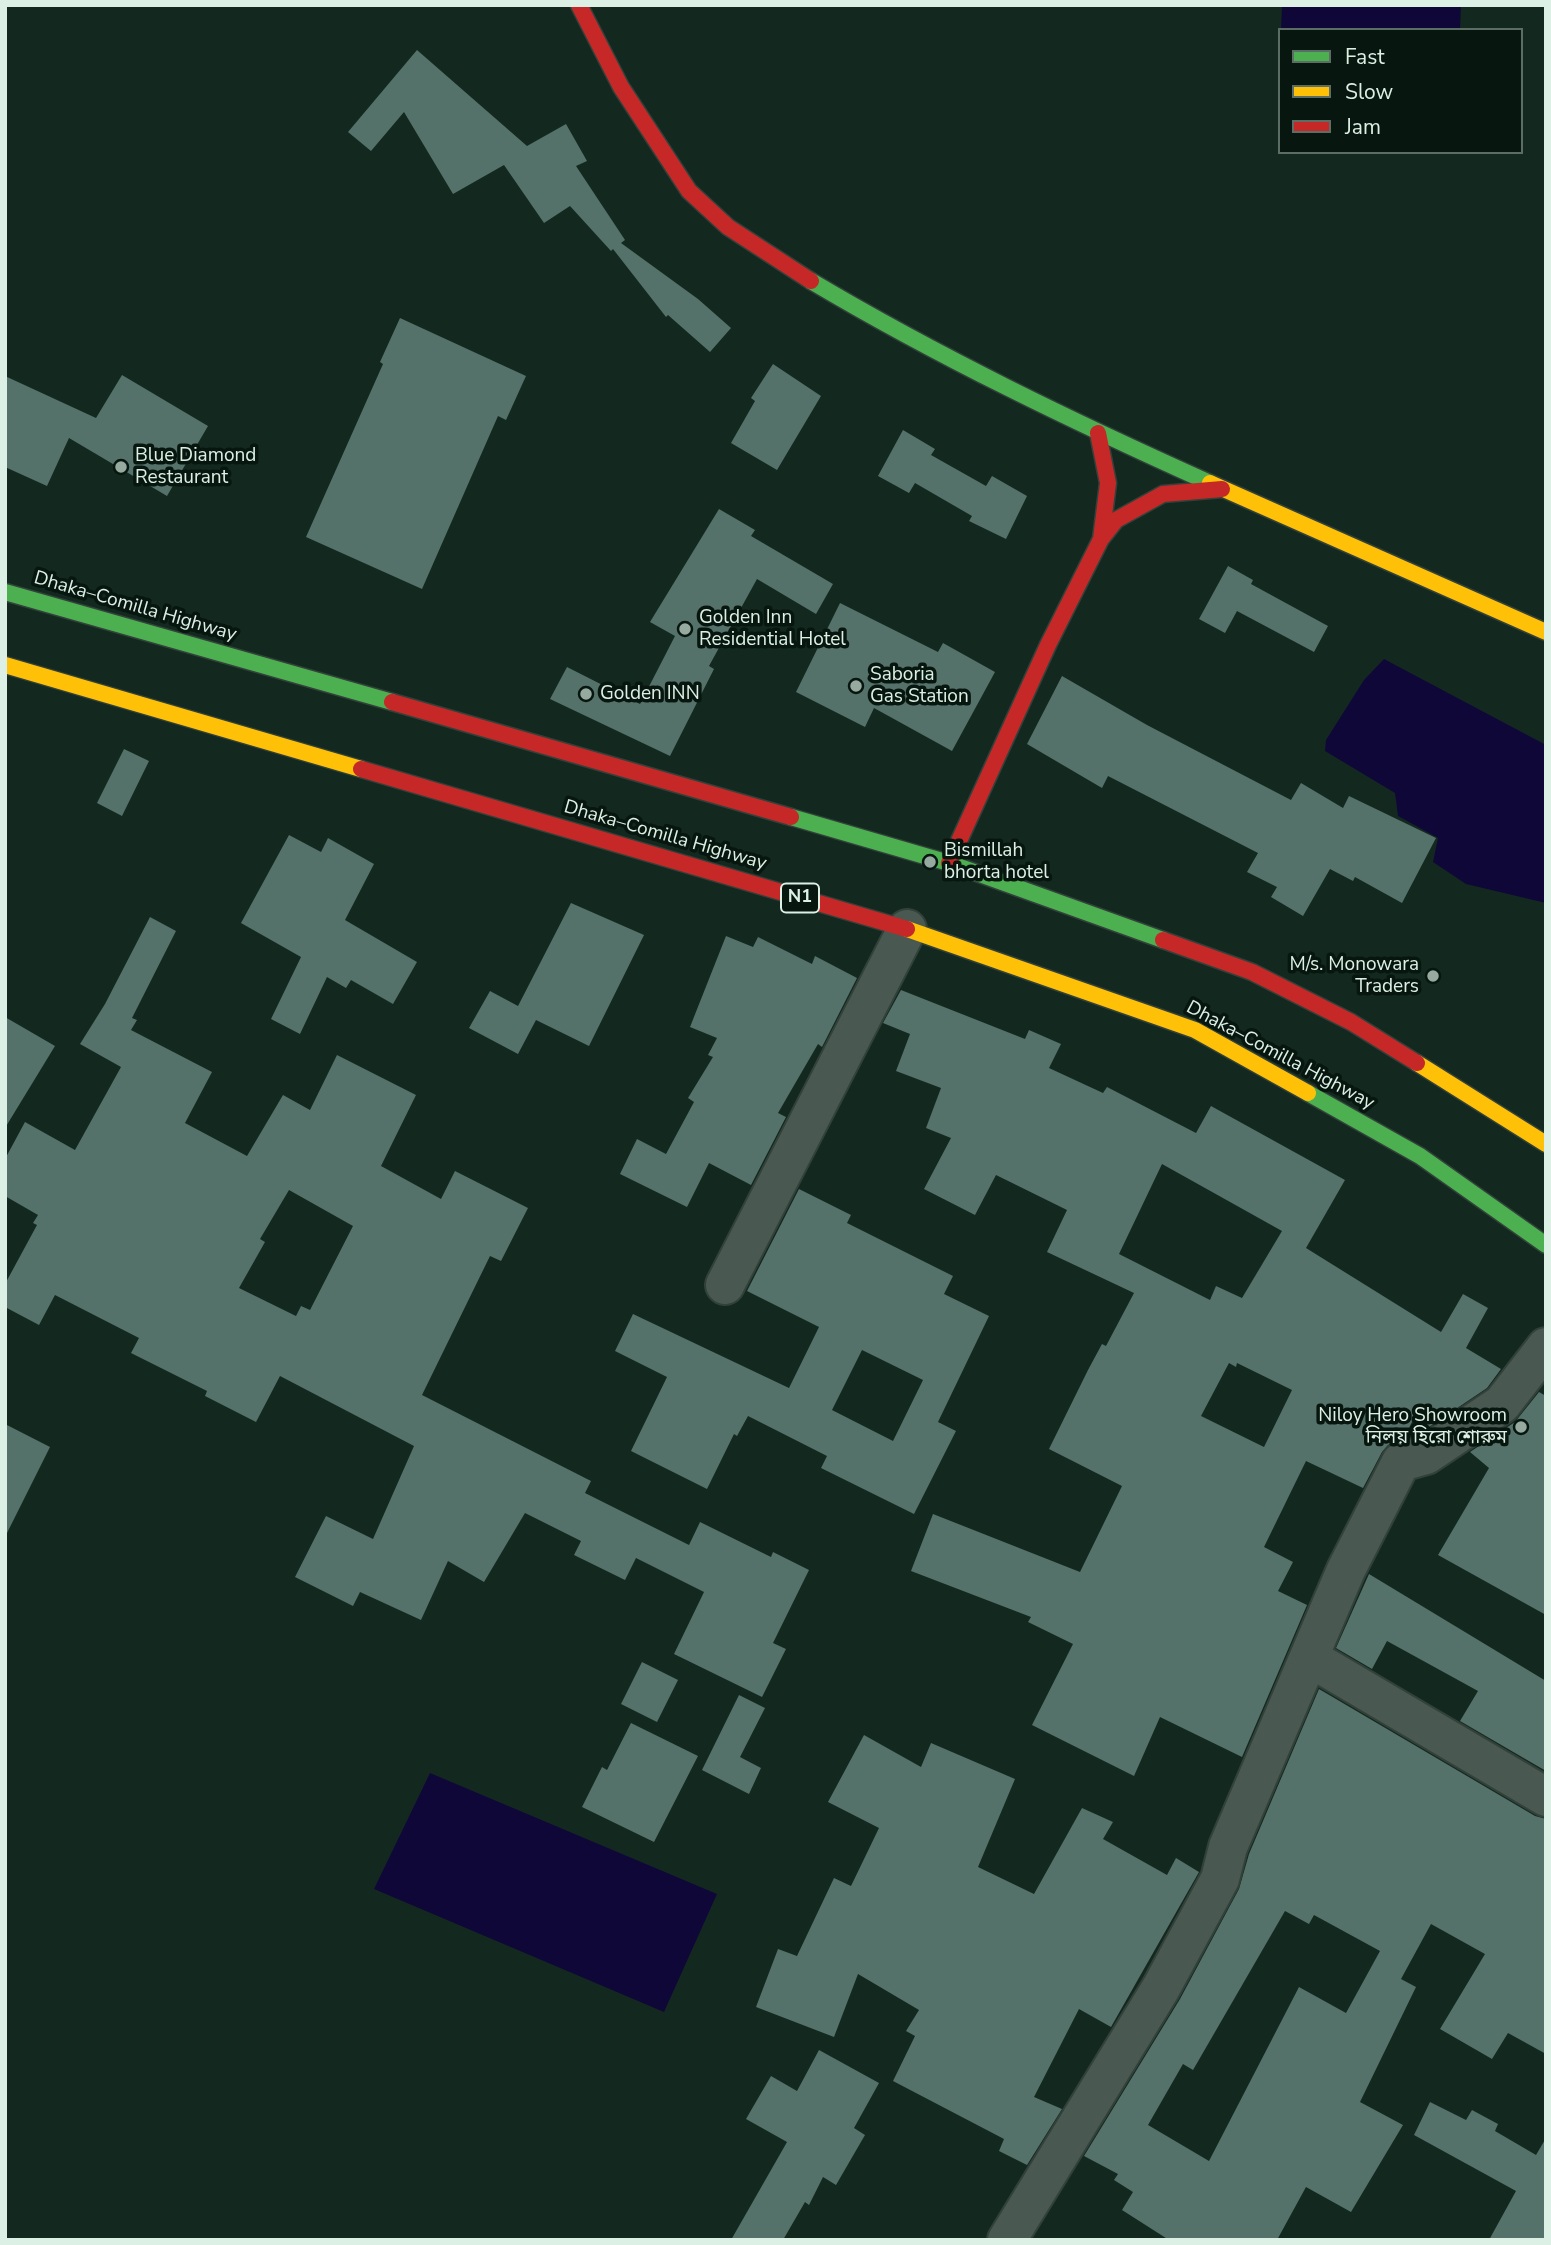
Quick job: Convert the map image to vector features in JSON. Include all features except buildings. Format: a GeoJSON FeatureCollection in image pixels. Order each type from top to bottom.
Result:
{"type":"FeatureCollection","features":[{"type":"Feature","properties":{"kind":"main road"},"geometry":{"type":"LineString","coordinates":[[579,5],[621,87],[690,191],[729,227],[870,316],[1098,433],[1546,632]]}},
{"type":"Feature","properties":{"kind":"main road"},"geometry":{"type":"LineString","coordinates":[[1098,433],[1108,483],[1101,539]]}},
{"type":"Feature","properties":{"kind":"main road"},"geometry":{"type":"LineString","coordinates":[[949,863],[1048,645],[1101,539],[1116,520],[1163,495],[1224,489]]}},
{"type":"Feature","properties":{"kind":"main road","name":"Dhaka–Comilla Highway"},"geometry":{"type":"LineString","coordinates":[[5,592],[616,765],[949,863],[1252,972],[1351,1022],[1546,1144]]}},
{"type":"Feature","properties":{"kind":"main road","name":"Dhaka–Comilla Highway"},"geometry":{"type":"LineString","coordinates":[[5,665],[907,929],[1195,1030],[1420,1156],[1546,1245]]}},
{"type":"Feature","properties":{"kind":"street"},"geometry":{"type":"LineString","coordinates":[[725,1285],[907,929]]}},
{"type":"Feature","properties":{"kind":"street"},"geometry":{"type":"LineString","coordinates":[[1007,2240],[1161,1989],[1220,1879],[1228,1847],[1346,1570],[1401,1462],[1426,1455],[1502,1404],[1546,1347]]}},
{"type":"Feature","properties":{"kind":"street"},"geometry":{"type":"LineString","coordinates":[[1310,1658],[1546,1797]]}},
{"type":"Feature","properties":{"kind":"shaded area"},"geometry":{"type":"Polygon","coordinates":[[[1282,5],[1461,5],[1460,28],[1281,28],[1282,5]]]}},
{"type":"Feature","properties":{"kind":"shaded area"},"geometry":{"type":"Polygon","coordinates":[[[1384,659],[1546,745],[1546,903],[1466,884],[1433,862],[1438,838],[1398,816],[1395,793],[1325,751],[1326,740],[1364,680],[1384,659]]]}},
{"type":"Feature","properties":{"kind":"shaded area"},"geometry":{"type":"Polygon","coordinates":[[[430,1773],[717,1894],[664,2012],[374,1889],[430,1773]]]}},
{"type":"Feature","properties":{"kind":"traffic: fast"},"geometry":{"type":"LineString","coordinates":[[811,281],[1007,388],[1210,483]]}},
{"type":"Feature","properties":{"kind":"traffic: fast"},"geometry":{"type":"LineString","coordinates":[[5,592],[392,702]]}},
{"type":"Feature","properties":{"kind":"traffic: fast"},"geometry":{"type":"LineString","coordinates":[[791,817],[949,863],[1163,940]]}},
{"type":"Feature","properties":{"kind":"traffic: fast"},"geometry":{"type":"LineString","coordinates":[[1308,1093],[1420,1156],[1546,1245]]}},
{"type":"Feature","properties":{"kind":"traffic: slow"},"geometry":{"type":"LineString","coordinates":[[1210,483],[1546,632]]}},
{"type":"Feature","properties":{"kind":"traffic: slow"},"geometry":{"type":"LineString","coordinates":[[5,665],[361,769]]}},
{"type":"Feature","properties":{"kind":"traffic: slow"},"geometry":{"type":"LineString","coordinates":[[907,929],[1195,1030],[1308,1093]]}},
{"type":"Feature","properties":{"kind":"traffic: slow"},"geometry":{"type":"LineString","coordinates":[[1417,1063],[1546,1144]]}},
{"type":"Feature","properties":{"kind":"traffic: jam"},"geometry":{"type":"LineString","coordinates":[[579,5],[621,87],[689,191],[728,227],[811,281]]}},
{"type":"Feature","properties":{"kind":"traffic: jam"},"geometry":{"type":"LineString","coordinates":[[1098,433],[1108,483],[1101,539]]}},
{"type":"Feature","properties":{"kind":"traffic: jam"},"geometry":{"type":"LineString","coordinates":[[949,863],[1048,645],[1101,539],[1116,520],[1163,494],[1222,489]]}},
{"type":"Feature","properties":{"kind":"traffic: jam"},"geometry":{"type":"LineString","coordinates":[[392,702],[791,817]]}},
{"type":"Feature","properties":{"kind":"traffic: jam"},"geometry":{"type":"LineString","coordinates":[[361,769],[907,929]]}},
{"type":"Feature","properties":{"kind":"traffic: jam"},"geometry":{"type":"LineString","coordinates":[[1163,940],[1252,972],[1351,1022],[1417,1063]]}},
{"type":"Feature","properties":{"kind":"place","name":"Blue Diamond Restaurant"},"geometry":{"type":"Point","coordinates":[121,467]}},
{"type":"Feature","properties":{"kind":"place","name":"Golden Inn Residential Hotel"},"geometry":{"type":"Point","coordinates":[685,629]}},
{"type":"Feature","properties":{"kind":"place","name":"Saboria Gas Station"},"geometry":{"type":"Point","coordinates":[856,686]}},
{"type":"Feature","properties":{"kind":"place","name":"Golden INN"},"geometry":{"type":"Point","coordinates":[586,694]}},
{"type":"Feature","properties":{"kind":"place","name":"Bismillah bhorta hotel"},"geometry":{"type":"Point","coordinates":[930,862]}},
{"type":"Feature","properties":{"kind":"place","name":"M/s. Monowara Traders"},"geometry":{"type":"Point","coordinates":[1433,976]}},
{"type":"Feature","properties":{"kind":"place","name":"Niloy Hero Showroom নিলয় হিরো শোরুম"},"geometry":{"type":"Point","coordinates":[1521,1427]}}]}
